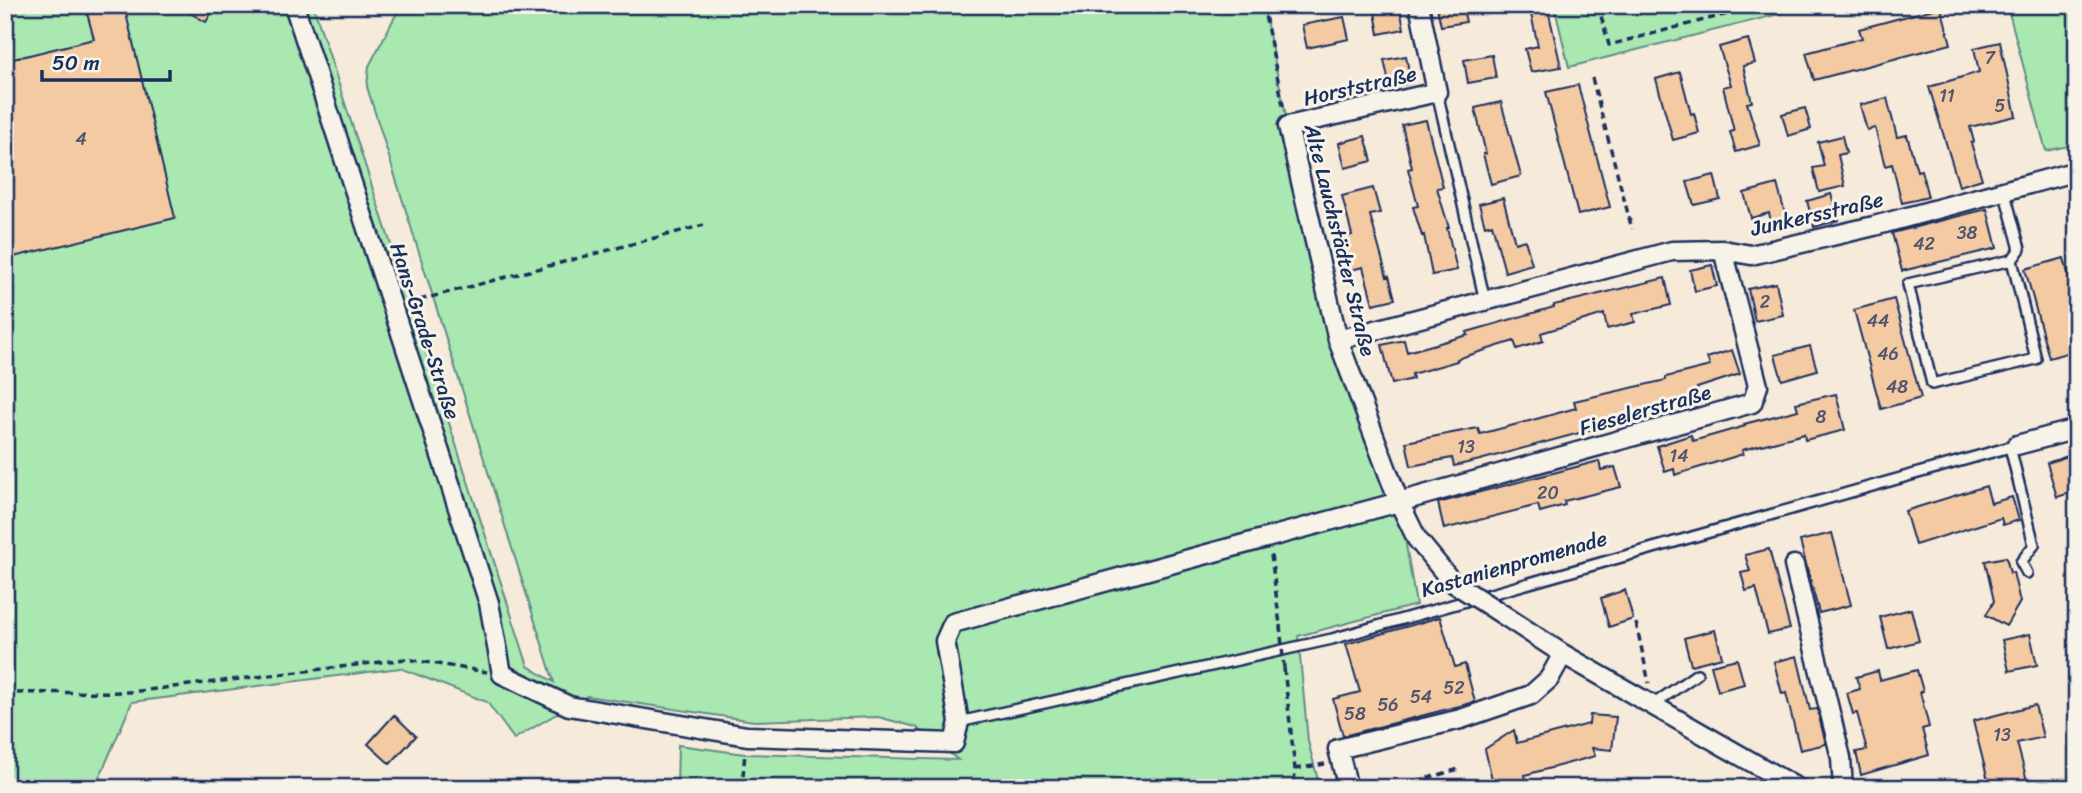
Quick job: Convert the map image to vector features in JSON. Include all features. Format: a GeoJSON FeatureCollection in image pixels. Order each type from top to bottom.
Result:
{"type":"FeatureCollection","features":[{"type":"Feature","properties":{"kind":"street","name":"Hans-Grade-Straße"},"geometry":{"type":"LineString","coordinates":[[294,5],[489,603],[502,674]]}},
{"type":"Feature","properties":{"kind":"street","name":"Horststraße"},"geometry":{"type":"LineString","coordinates":[[1288,125],[1437,92],[1419,5]]}},
{"type":"Feature","properties":{"kind":"street","name":"Alte Lauchstädter Straße"},"geometry":{"type":"LineString","coordinates":[[1288,125],[1338,340],[1399,502],[1417,539],[1452,582],[1563,654],[1797,788]]}},
{"type":"Feature","properties":{"kind":"street","name":"Junkersstraße"},"geometry":{"type":"LineString","coordinates":[[1338,340],[1672,251],[1723,250],[1751,255],[1874,226],[2077,171]]}},
{"type":"Feature","properties":{"kind":"street","name":"Fieselerstraße"},"geometry":{"type":"LineString","coordinates":[[1399,502],[1752,404],[1758,386],[1723,250]]}},
{"type":"Feature","properties":{"kind":"street","name":"Kastanienpromenade"},"geometry":{"type":"LineString","coordinates":[[2014,446],[2077,429]]}},
{"type":"Feature","properties":{"kind":"street"},"geometry":{"type":"LineString","coordinates":[[502,674],[569,706],[747,736],[954,743],[960,722],[945,641],[953,623],[1399,502]]}},
{"type":"Feature","properties":{"kind":"street"},"geometry":{"type":"LineString","coordinates":[[1794,565],[1841,758],[1843,788]]}},
{"type":"Feature","properties":{"kind":"street"},"geometry":{"type":"LineString","coordinates":[[1348,788],[1338,749],[1461,719],[1531,695],[1549,679],[1563,654]]}},
{"type":"Feature","properties":{"kind":"lane"},"geometry":{"type":"LineString","coordinates":[[1437,92],[1485,301]]}},
{"type":"Feature","properties":{"kind":"lane"},"geometry":{"type":"LineString","coordinates":[[2004,190],[2020,249],[2012,260],[1908,284],[1932,384],[2036,359],[2012,260]]}},
{"type":"Feature","properties":{"kind":"lane"},"geometry":{"type":"LineString","coordinates":[[2014,446],[2034,545],[2021,562],[2026,573]]}},
{"type":"Feature","properties":{"kind":"lane","name":"Kastanienpromenade"},"geometry":{"type":"LineString","coordinates":[[960,722],[1332,639],[2014,446]]}},
{"type":"Feature","properties":{"kind":"lane"},"geometry":{"type":"LineString","coordinates":[[1654,704],[1697,674]]}},
{"type":"Feature","properties":{"kind":"path","name":"Alte Lauchstädter Straße"},"geometry":{"type":"LineString","coordinates":[[1263,5],[1288,125]]}},
{"type":"Feature","properties":{"kind":"path"},"geometry":{"type":"LineString","coordinates":[[1598,5],[1609,45],[1735,12],[1734,5]]}},
{"type":"Feature","properties":{"kind":"path"},"geometry":{"type":"LineString","coordinates":[[1592,78],[1632,229]]}},
{"type":"Feature","properties":{"kind":"path"},"geometry":{"type":"LineString","coordinates":[[393,307],[704,225]]}},
{"type":"Feature","properties":{"kind":"path"},"geometry":{"type":"LineString","coordinates":[[1269,537],[1295,769],[1294,788]]}},
{"type":"Feature","properties":{"kind":"path"},"geometry":{"type":"LineString","coordinates":[[1636,623],[1654,704]]}},
{"type":"Feature","properties":{"kind":"path"},"geometry":{"type":"LineString","coordinates":[[5,693],[131,692],[406,659],[502,674]]}},
{"type":"Feature","properties":{"kind":"path"},"geometry":{"type":"LineString","coordinates":[[742,788],[747,736]]}},
{"type":"Feature","properties":{"kind":"path"},"geometry":{"type":"LineString","coordinates":[[1295,769],[1341,762]]}},
{"type":"Feature","properties":{"kind":"path"},"geometry":{"type":"LineString","coordinates":[[1393,788],[1459,769]]}},
{"type":"Feature","properties":{"kind":"green space"},"geometry":{"type":"Polygon","coordinates":[[[5,5],[313,5],[528,666],[554,682],[367,87],[369,66],[401,5],[1263,5],[1338,340],[1399,502],[1416,605],[1298,636],[1308,741],[1320,788],[677,788],[678,745],[745,754],[958,760],[916,727],[878,717],[754,721],[587,696],[514,739],[487,702],[400,668],[132,702],[95,788],[5,788],[5,5]]]}},
{"type":"Feature","properties":{"kind":"green space"},"geometry":{"type":"Polygon","coordinates":[[[1554,5],[1815,5],[1569,67],[1554,5]]]}},
{"type":"Feature","properties":{"kind":"green space"},"geometry":{"type":"Polygon","coordinates":[[[2007,5],[2077,5],[2077,144],[2046,151],[2007,5]]]}},
{"type":"Feature","properties":{"kind":"building"},"geometry":{"type":"Polygon","coordinates":[[[124,5],[175,218],[5,259],[5,61],[94,39],[87,13],[124,5]]]}},
{"type":"Feature","properties":{"kind":"building"},"geometry":{"type":"Polygon","coordinates":[[[176,5],[216,5],[206,22],[176,5]]]}},
{"type":"Feature","properties":{"kind":"building"},"geometry":{"type":"Polygon","coordinates":[[[1462,5],[1466,22],[1441,26],[1437,7],[1462,5]]]}},
{"type":"Feature","properties":{"kind":"building"},"geometry":{"type":"Polygon","coordinates":[[[1529,5],[1547,5],[1561,67],[1531,72],[1525,49],[1538,46],[1529,5]]]}},
{"type":"Feature","properties":{"kind":"building"},"geometry":{"type":"Polygon","coordinates":[[[1941,7],[1951,44],[1814,80],[1806,53],[1862,38],[1859,29],[1941,7]]]}},
{"type":"Feature","properties":{"kind":"building"},"geometry":{"type":"Polygon","coordinates":[[[1400,8],[1404,29],[1379,34],[1375,13],[1400,8]]]}},
{"type":"Feature","properties":{"kind":"building"},"geometry":{"type":"Polygon","coordinates":[[[1344,17],[1349,39],[1307,48],[1302,25],[1344,17]]]}},
{"type":"Feature","properties":{"kind":"building"},"geometry":{"type":"Polygon","coordinates":[[[1748,39],[1755,63],[1743,66],[1752,102],[1747,103],[1760,145],[1736,152],[1730,132],[1734,131],[1723,87],[1731,85],[1719,47],[1748,39]]]}},
{"type":"Feature","properties":{"kind":"building"},"geometry":{"type":"Polygon","coordinates":[[[2000,42],[2016,116],[1970,127],[1974,142],[1971,143],[1982,179],[1959,186],[1929,87],[1979,72],[1974,48],[2000,42]]]}},
{"type":"Feature","properties":{"kind":"building"},"geometry":{"type":"Polygon","coordinates":[[[1492,55],[1496,78],[1468,83],[1464,60],[1492,55]]]}},
{"type":"Feature","properties":{"kind":"building"},"geometry":{"type":"Polygon","coordinates":[[[1406,56],[1411,83],[1390,87],[1384,60],[1406,56]]]}},
{"type":"Feature","properties":{"kind":"building"},"geometry":{"type":"Polygon","coordinates":[[[1680,72],[1699,133],[1673,140],[1656,79],[1680,72]]]}},
{"type":"Feature","properties":{"kind":"building"},"geometry":{"type":"Polygon","coordinates":[[[1578,85],[1610,207],[1578,215],[1546,92],[1578,85]]]}},
{"type":"Feature","properties":{"kind":"building"},"geometry":{"type":"Polygon","coordinates":[[[1887,98],[1897,137],[1907,135],[1928,197],[1902,203],[1892,164],[1885,166],[1875,128],[1867,130],[1860,105],[1887,98]]]}},
{"type":"Feature","properties":{"kind":"building"},"geometry":{"type":"Polygon","coordinates":[[[1501,102],[1521,176],[1491,184],[1475,108],[1501,102]]]}},
{"type":"Feature","properties":{"kind":"building"},"geometry":{"type":"Polygon","coordinates":[[[1805,108],[1811,129],[1788,136],[1782,114],[1805,108]]]}},
{"type":"Feature","properties":{"kind":"building"},"geometry":{"type":"Polygon","coordinates":[[[1426,120],[1443,187],[1437,188],[1449,228],[1457,270],[1432,275],[1424,235],[1422,236],[1413,207],[1418,206],[1408,169],[1412,168],[1402,125],[1426,120]]]}},
{"type":"Feature","properties":{"kind":"building"},"geometry":{"type":"Polygon","coordinates":[[[1365,136],[1372,161],[1345,168],[1339,143],[1365,136]]]}},
{"type":"Feature","properties":{"kind":"building"},"geometry":{"type":"Polygon","coordinates":[[[1842,136],[1846,153],[1838,155],[1845,186],[1819,192],[1813,168],[1824,166],[1818,142],[1842,136]]]}},
{"type":"Feature","properties":{"kind":"building"},"geometry":{"type":"Polygon","coordinates":[[[1714,175],[1720,199],[1694,205],[1687,182],[1714,175]]]}},
{"type":"Feature","properties":{"kind":"building"},"geometry":{"type":"Polygon","coordinates":[[[1777,184],[1786,217],[1771,222],[1769,213],[1751,218],[1744,193],[1777,184]]]}},
{"type":"Feature","properties":{"kind":"building"},"geometry":{"type":"Polygon","coordinates":[[[1373,188],[1380,213],[1370,215],[1395,299],[1373,304],[1363,267],[1347,271],[1338,238],[1352,235],[1342,196],[1373,188]]]}},
{"type":"Feature","properties":{"kind":"building"},"geometry":{"type":"Polygon","coordinates":[[[1831,194],[1839,220],[1814,227],[1807,201],[1831,194]]]}},
{"type":"Feature","properties":{"kind":"building"},"geometry":{"type":"Polygon","coordinates":[[[1503,198],[1515,243],[1525,240],[1532,264],[1505,272],[1492,224],[1485,226],[1479,204],[1503,198]]]}},
{"type":"Feature","properties":{"kind":"building"},"geometry":{"type":"Polygon","coordinates":[[[1987,209],[1997,248],[1902,271],[1892,233],[1987,209]]]}},
{"type":"Feature","properties":{"kind":"building"},"geometry":{"type":"Polygon","coordinates":[[[2064,258],[2077,308],[2077,350],[2049,358],[2025,269],[2064,258]]]}},
{"type":"Feature","properties":{"kind":"building"},"geometry":{"type":"Polygon","coordinates":[[[1712,265],[1717,286],[1695,291],[1690,270],[1712,265]]]}},
{"type":"Feature","properties":{"kind":"building"},"geometry":{"type":"Polygon","coordinates":[[[1665,278],[1671,305],[1633,314],[1635,322],[1607,329],[1604,314],[1541,333],[1543,341],[1517,349],[1514,341],[1412,374],[1413,379],[1392,384],[1382,345],[1404,340],[1407,352],[1468,335],[1467,332],[1554,305],[1665,278]]]}},
{"type":"Feature","properties":{"kind":"building"},"geometry":{"type":"Polygon","coordinates":[[[1776,283],[1783,315],[1755,321],[1748,289],[1776,283]]]}},
{"type":"Feature","properties":{"kind":"building"},"geometry":{"type":"Polygon","coordinates":[[[1894,299],[1921,398],[1881,409],[1854,310],[1894,299]]]}},
{"type":"Feature","properties":{"kind":"building"},"geometry":{"type":"Polygon","coordinates":[[[1810,346],[1817,370],[1782,380],[1775,355],[1810,346]]]}},
{"type":"Feature","properties":{"kind":"building"},"geometry":{"type":"Polygon","coordinates":[[[1732,350],[1740,374],[1697,388],[1700,400],[1454,466],[1452,458],[1411,466],[1406,442],[1478,428],[1480,434],[1576,408],[1574,401],[1666,380],[1666,377],[1710,366],[1707,358],[1732,350]]]}},
{"type":"Feature","properties":{"kind":"building"},"geometry":{"type":"Polygon","coordinates":[[[1836,394],[1845,430],[1805,440],[1804,434],[1742,450],[1743,454],[1675,475],[1674,469],[1665,472],[1657,446],[1691,435],[1693,441],[1745,426],[1744,424],[1798,410],[1796,403],[1836,394]]]}},
{"type":"Feature","properties":{"kind":"building"},"geometry":{"type":"Polygon","coordinates":[[[2077,453],[2077,491],[2057,497],[2047,463],[2077,453]]]}},
{"type":"Feature","properties":{"kind":"building"},"geometry":{"type":"Polygon","coordinates":[[[1599,461],[1601,470],[1615,467],[1621,487],[1564,501],[1565,505],[1540,512],[1538,505],[1444,529],[1438,503],[1599,461]]]}},
{"type":"Feature","properties":{"kind":"building"},"geometry":{"type":"Polygon","coordinates":[[[1986,486],[1991,503],[2012,497],[2019,520],[2003,525],[2001,518],[1915,545],[1905,511],[1986,486]]]}},
{"type":"Feature","properties":{"kind":"building"},"geometry":{"type":"Polygon","coordinates":[[[1832,533],[1851,605],[1819,613],[1800,541],[1832,533]]]}},
{"type":"Feature","properties":{"kind":"building"},"geometry":{"type":"Polygon","coordinates":[[[1769,549],[1790,629],[1768,634],[1756,588],[1746,591],[1741,573],[1750,571],[1745,555],[1769,549]]]}},
{"type":"Feature","properties":{"kind":"building"},"geometry":{"type":"Polygon","coordinates":[[[2006,557],[2010,573],[2013,572],[2020,602],[2006,626],[1986,615],[1994,601],[1985,561],[2006,557]]]}},
{"type":"Feature","properties":{"kind":"building"},"geometry":{"type":"Polygon","coordinates":[[[1625,590],[1633,619],[1609,627],[1601,598],[1625,590]]]}},
{"type":"Feature","properties":{"kind":"building"},"geometry":{"type":"Polygon","coordinates":[[[1911,609],[1919,641],[1888,649],[1880,617],[1911,609]]]}},
{"type":"Feature","properties":{"kind":"building"},"geometry":{"type":"Polygon","coordinates":[[[1440,617],[1455,667],[1465,664],[1475,702],[1343,736],[1333,699],[1360,692],[1346,644],[1440,617]]]}},
{"type":"Feature","properties":{"kind":"building"},"geometry":{"type":"Polygon","coordinates":[[[1715,630],[1722,657],[1691,665],[1684,638],[1715,630]]]}},
{"type":"Feature","properties":{"kind":"building"},"geometry":{"type":"Polygon","coordinates":[[[2030,634],[2037,665],[2009,671],[2002,640],[2030,634]]]}},
{"type":"Feature","properties":{"kind":"building"},"geometry":{"type":"Polygon","coordinates":[[[1797,656],[1810,710],[1817,709],[1826,744],[1800,750],[1786,693],[1782,694],[1774,662],[1797,656]]]}},
{"type":"Feature","properties":{"kind":"building"},"geometry":{"type":"Polygon","coordinates":[[[1737,659],[1744,684],[1718,691],[1711,665],[1737,659]]]}},
{"type":"Feature","properties":{"kind":"building"},"geometry":{"type":"Polygon","coordinates":[[[1917,670],[1929,727],[1922,729],[1929,755],[1861,775],[1856,752],[1867,750],[1857,713],[1853,714],[1847,693],[1860,689],[1856,677],[1878,671],[1880,680],[1917,670]]]}},
{"type":"Feature","properties":{"kind":"building"},"geometry":{"type":"Polygon","coordinates":[[[2035,705],[2043,737],[2017,743],[2029,788],[1990,788],[1973,721],[2035,705]]]}},
{"type":"Feature","properties":{"kind":"building"},"geometry":{"type":"Polygon","coordinates":[[[394,715],[416,736],[390,764],[368,744],[394,715]]]}},
{"type":"Feature","properties":{"kind":"building"},"geometry":{"type":"Polygon","coordinates":[[[1590,715],[1616,717],[1612,750],[1592,748],[1595,756],[1525,775],[1528,788],[1494,788],[1485,749],[1514,730],[1517,743],[1589,724],[1590,715]]]}}]}
